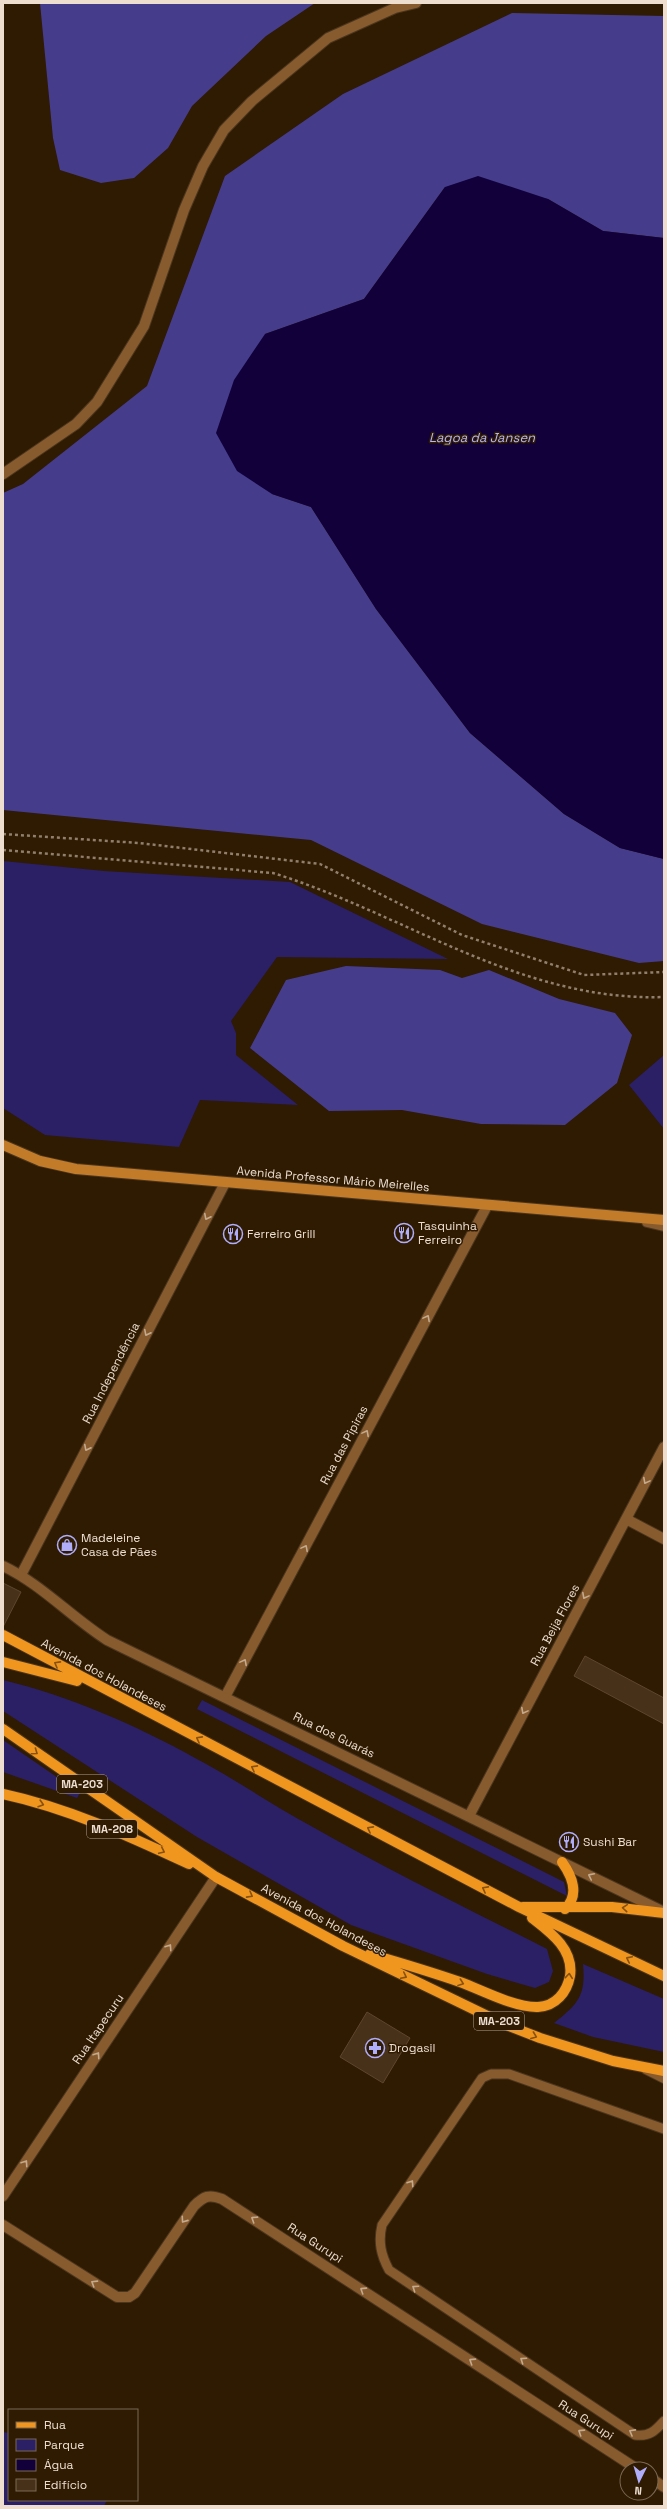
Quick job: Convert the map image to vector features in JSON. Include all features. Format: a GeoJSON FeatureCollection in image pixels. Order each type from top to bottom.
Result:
{"type":"FeatureCollection","features":[{"type":"Feature","properties":{"kind":"main road","name":"Avenida Professor Mário Meirelles"},"geometry":{"type":"LineString","coordinates":[[3,1145],[40,1161],[76,1169],[635,1219],[664,1220]]}},
{"type":"Feature","properties":{"kind":"main road","name":"Avenida dos Holandeses"},"geometry":{"type":"LineString","coordinates":[[3,1635],[104,1690],[519,1907],[664,1976]]}},
{"type":"Feature","properties":{"kind":"main road"},"geometry":{"type":"LineString","coordinates":[[3,1662],[67,1677],[104,1690]]}},
{"type":"Feature","properties":{"kind":"main road","name":"Avenida dos Holandeses"},"geometry":{"type":"LineString","coordinates":[[3,1729],[216,1876],[343,1946],[511,2027],[578,2050],[642,2067],[664,2071]]}},
{"type":"Feature","properties":{"kind":"main road","name":"MA-208"},"geometry":{"type":"LineString","coordinates":[[3,1794],[36,1802],[102,1825],[216,1876]]}},
{"type":"Feature","properties":{"kind":"main road"},"geometry":{"type":"LineString","coordinates":[[562,1862],[568,1870],[574,1887],[571,1904],[566,1909]]}},
{"type":"Feature","properties":{"kind":"main road"},"geometry":{"type":"LineString","coordinates":[[519,1907],[566,1909],[612,1907],[664,1913]]}},
{"type":"Feature","properties":{"kind":"main road"},"geometry":{"type":"LineString","coordinates":[[343,1946],[434,1973],[522,2005],[546,2006],[557,2000],[565,1990],[570,1974],[568,1958],[558,1940],[519,1907]]}},
{"type":"Feature","properties":{"kind":"street"},"geometry":{"type":"LineString","coordinates":[[3,474],[76,424],[97,402],[144,326],[184,210],[204,166],[224,130],[252,101],[328,38],[395,8],[416,3]]}},
{"type":"Feature","properties":{"kind":"street","name":"Rua Independência"},"geometry":{"type":"LineString","coordinates":[[21,1575],[225,1183]]}},
{"type":"Feature","properties":{"kind":"street","name":"Rua das Pipiras"},"geometry":{"type":"LineString","coordinates":[[225,1697],[486,1206]]}},
{"type":"Feature","properties":{"kind":"street"},"geometry":{"type":"LineString","coordinates":[[635,1219],[664,1226]]}},
{"type":"Feature","properties":{"kind":"street","name":"Rua Beija Flores"},"geometry":{"type":"LineString","coordinates":[[469,1816],[664,1447]]}},
{"type":"Feature","properties":{"kind":"street"},"geometry":{"type":"LineString","coordinates":[[626,1519],[664,1539]]}},
{"type":"Feature","properties":{"kind":"street","name":"Rua dos Guarás"},"geometry":{"type":"LineString","coordinates":[[3,1566],[21,1575],[82,1624],[107,1640],[469,1816],[664,1913]]}},
{"type":"Feature","properties":{"kind":"street","name":"Rua Itapecuru"},"geometry":{"type":"LineString","coordinates":[[3,2196],[216,1876]]}},
{"type":"Feature","properties":{"kind":"street"},"geometry":{"type":"LineString","coordinates":[[642,2067],[664,2078]]}},
{"type":"Feature","properties":{"kind":"street","name":"Rua Gurupi"},"geometry":{"type":"LineString","coordinates":[[3,2226],[117,2297],[124,2298],[135,2293],[194,2206],[203,2197],[212,2195],[222,2199],[625,2461]]}},
{"type":"Feature","properties":{"kind":"lane"},"geometry":{"type":"LineString","coordinates":[[664,2129],[509,2074],[491,2074],[482,2078],[382,2225],[380,2248],[389,2270],[635,2435],[644,2436],[654,2433],[664,2422]]}},
{"type":"Feature","properties":{"kind":"path"},"geometry":{"type":"LineString","coordinates":[[3,834],[139,843],[320,864],[462,935],[584,975],[664,972]]}},
{"type":"Feature","properties":{"kind":"path"},"geometry":{"type":"LineString","coordinates":[[3,850],[274,873],[307,884],[514,973],[578,990],[633,998],[664,997]]}},
{"type":"Feature","properties":{"kind":"green space"},"geometry":{"type":"Polygon","coordinates":[[[3,861],[104,871],[290,882],[448,959],[277,957],[231,1021],[236,1033],[236,1055],[298,1105],[200,1100],[179,1147],[45,1135],[3,1108],[3,861]]]}},
{"type":"Feature","properties":{"kind":"green space"},"geometry":{"type":"Polygon","coordinates":[[[664,1055],[664,1129],[629,1085],[664,1055]]]}},
{"type":"Feature","properties":{"kind":"green space"},"geometry":{"type":"Polygon","coordinates":[[[3,1680],[53,1694],[126,1723],[149,1734],[210,1766],[296,1818],[369,1858],[547,1949],[553,1971],[549,1982],[535,1988],[487,1974],[351,1925],[197,1837],[3,1711],[3,1680]]]}},
{"type":"Feature","properties":{"kind":"green space"},"geometry":{"type":"Polygon","coordinates":[[[202,1700],[564,1882],[567,1896],[197,1709],[202,1700]]]}},
{"type":"Feature","properties":{"kind":"green space"},"geometry":{"type":"Polygon","coordinates":[[[3,1740],[80,1793],[77,1798],[3,1772],[3,1740]]]}},
{"type":"Feature","properties":{"kind":"green space"},"geometry":{"type":"Polygon","coordinates":[[[583,1964],[664,1999],[664,2052],[593,2037],[554,2023],[575,2004],[579,1998],[583,1984],[583,1964]]]}},
{"type":"Feature","properties":{"kind":"green space"},"geometry":{"type":"Polygon","coordinates":[[[3,2432],[8,2433],[8,2501],[106,2501],[104,2506],[3,2506],[3,2432]]]}},
{"type":"Feature","properties":{"kind":"shaded area"},"geometry":{"type":"Polygon","coordinates":[[[40,3],[315,3],[266,36],[192,106],[168,148],[134,178],[101,183],[60,170],[53,138],[40,3]]]}},
{"type":"Feature","properties":{"kind":"shaded area"},"geometry":{"type":"Polygon","coordinates":[[[512,13],[664,16],[664,238],[603,231],[548,199],[445,187],[364,299],[265,334],[272,494],[311,507],[376,609],[470,733],[564,814],[620,848],[664,859],[664,961],[639,963],[482,924],[311,840],[3,810],[3,493],[23,484],[147,386],[225,176],[343,94],[512,13]]]}},
{"type":"Feature","properties":{"kind":"shaded area"},"geometry":{"type":"Polygon","coordinates":[[[346,966],[440,970],[462,978],[489,970],[559,999],[615,1013],[632,1035],[617,1083],[565,1125],[481,1124],[402,1110],[329,1111],[250,1048],[286,980],[346,966]]]}},
{"type":"Feature","properties":{"kind":"water","name":"Lagoa da Jansen"},"geometry":{"type":"Polygon","coordinates":[[[478,176],[548,199],[603,231],[664,238],[664,859],[620,848],[564,814],[470,733],[376,609],[311,507],[272,494],[237,471],[216,433],[234,380],[265,334],[364,299],[445,187],[478,176]]]}},
{"type":"Feature","properties":{"kind":"building"},"geometry":{"type":"Polygon","coordinates":[[[3,1583],[21,1592],[3,1627],[3,1583]]]}},
{"type":"Feature","properties":{"kind":"building"},"geometry":{"type":"Polygon","coordinates":[[[585,1656],[664,1698],[664,1724],[574,1676],[585,1656]]]}},
{"type":"Feature","properties":{"kind":"building","name":"Drogasil"},"geometry":{"type":"Polygon","coordinates":[[[367,2012],[410,2038],[383,2083],[340,2057],[367,2012]]]}},
{"type":"Feature","properties":{"kind":"place","name":"Tasquinha Ferreiro"},"geometry":{"type":"Point","coordinates":[404,1233]}},
{"type":"Feature","properties":{"kind":"place","name":"Ferreiro Grill"},"geometry":{"type":"Point","coordinates":[233,1234]}},
{"type":"Feature","properties":{"kind":"place","name":"Madeleine Casa de Pães"},"geometry":{"type":"Point","coordinates":[67,1545]}},
{"type":"Feature","properties":{"kind":"place","name":"Sushi Bar"},"geometry":{"type":"Point","coordinates":[569,1842]}},
{"type":"Feature","properties":{"kind":"place","name":"Drogasil"},"geometry":{"type":"Point","coordinates":[375,2048]}}]}
